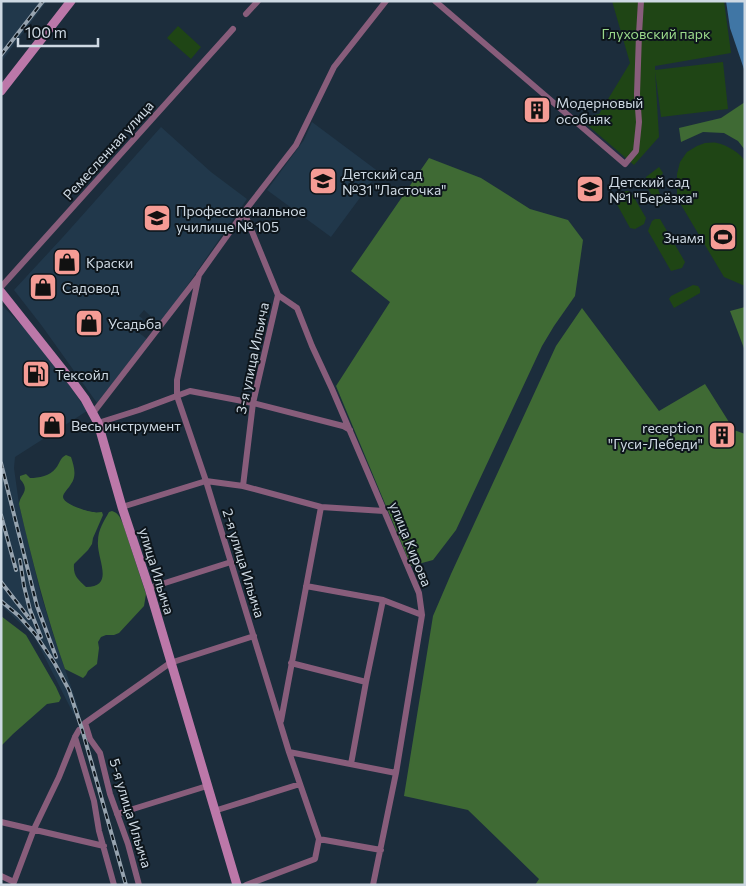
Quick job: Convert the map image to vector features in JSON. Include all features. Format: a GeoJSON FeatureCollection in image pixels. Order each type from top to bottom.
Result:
{"type":"FeatureCollection","features":[{"type":"Feature","properties":{"kind":"main road"},"geometry":{"type":"LineString","coordinates":[[1,91],[71,1]]}},
{"type":"Feature","properties":{"kind":"main road","name":"улица Ильича"},"geometry":{"type":"LineString","coordinates":[[1,292],[74,384],[98,423],[237,885]]}},
{"type":"Feature","properties":{"kind":"street"},"geometry":{"type":"LineString","coordinates":[[246,14],[258,1]]}},
{"type":"Feature","properties":{"kind":"street","name":"2-я улица Ильича"},"geometry":{"type":"LineString","coordinates":[[319,839],[289,752],[206,481],[177,396],[177,380],[199,275],[244,212],[296,145],[334,68],[386,1]]}},
{"type":"Feature","properties":{"kind":"street"},"geometry":{"type":"LineString","coordinates":[[435,1],[626,164],[636,151],[641,1]]}},
{"type":"Feature","properties":{"kind":"street","name":"Ремесленная улица"},"geometry":{"type":"LineString","coordinates":[[1,287],[232,29]]}},
{"type":"Feature","properties":{"kind":"street","name":"3-я улица Ильича"},"geometry":{"type":"LineString","coordinates":[[243,486],[253,403],[278,295],[244,212]]}},
{"type":"Feature","properties":{"kind":"street"},"geometry":{"type":"LineString","coordinates":[[93,413],[199,275]]}},
{"type":"Feature","properties":{"kind":"street","name":"улица Кирова"},"geometry":{"type":"LineString","coordinates":[[278,295],[297,308],[419,593],[422,615],[396,773],[373,885]]}},
{"type":"Feature","properties":{"kind":"street"},"geometry":{"type":"LineString","coordinates":[[98,423],[190,391],[253,403],[343,426],[350,430]]}},
{"type":"Feature","properties":{"kind":"street"},"geometry":{"type":"LineString","coordinates":[[122,506],[206,481],[243,486],[321,506],[384,511]]}},
{"type":"Feature","properties":{"kind":"street"},"geometry":{"type":"LineString","coordinates":[[280,722],[321,506]]}},
{"type":"Feature","properties":{"kind":"street"},"geometry":{"type":"LineString","coordinates":[[149,588],[231,562]]}},
{"type":"Feature","properties":{"kind":"street"},"geometry":{"type":"LineString","coordinates":[[306,586],[384,600],[422,615]]}},
{"type":"Feature","properties":{"kind":"street"},"geometry":{"type":"LineString","coordinates":[[352,764],[366,682],[384,600]]}},
{"type":"Feature","properties":{"kind":"street"},"geometry":{"type":"LineString","coordinates":[[170,663],[254,636]]}},
{"type":"Feature","properties":{"kind":"street","name":"5-я улица Ильича"},"geometry":{"type":"LineString","coordinates":[[139,885],[128,844],[110,794],[100,754],[90,739],[85,723],[170,663]]}},
{"type":"Feature","properties":{"kind":"street"},"geometry":{"type":"LineString","coordinates":[[291,663],[366,682]]}},
{"type":"Feature","properties":{"kind":"street"},"geometry":{"type":"LineString","coordinates":[[1,876],[17,883],[34,829],[59,778],[77,734],[83,766],[94,801],[99,831],[114,885]]}},
{"type":"Feature","properties":{"kind":"street"},"geometry":{"type":"LineString","coordinates":[[289,752],[396,773]]}},
{"type":"Feature","properties":{"kind":"street"},"geometry":{"type":"LineString","coordinates":[[214,811],[300,784]]}},
{"type":"Feature","properties":{"kind":"street"},"geometry":{"type":"LineString","coordinates":[[117,814],[207,786]]}},
{"type":"Feature","properties":{"kind":"street"},"geometry":{"type":"LineString","coordinates":[[1,822],[104,846]]}},
{"type":"Feature","properties":{"kind":"street"},"geometry":{"type":"LineString","coordinates":[[246,885],[314,859],[319,839],[381,850]]}},
{"type":"Feature","properties":{"kind":"shaded area"},"geometry":{"type":"Polygon","coordinates":[[[1,1],[47,1],[1,62],[1,1]]]}},
{"type":"Feature","properties":{"kind":"shaded area","name":"Детский сад №31 \"Ласточка\""},"geometry":{"type":"Polygon","coordinates":[[[312,122],[379,172],[331,237],[267,190],[304,140],[312,122]]]}},
{"type":"Feature","properties":{"kind":"shaded area","name":"Профессиональное училище № 105"},"geometry":{"type":"Polygon","coordinates":[[[161,127],[211,172],[247,199],[160,325],[144,310],[139,316],[143,319],[134,329],[147,339],[97,403],[14,290],[161,127]]]}},
{"type":"Feature","properties":{"kind":"shaded area"},"geometry":{"type":"Polygon","coordinates":[[[1,304],[30,334],[87,411],[15,457],[14,468],[19,504],[40,591],[80,713],[74,715],[34,636],[1,605],[1,304]]]}},
{"type":"Feature","properties":{"kind":"green space","name":"Глуховский парк"},"geometry":{"type":"Polygon","coordinates":[[[612,1],[724,1],[731,53],[655,66],[655,70],[723,62],[728,109],[661,117],[655,71],[659,137],[634,165],[579,119],[599,114],[630,63],[612,1]]]}},
{"type":"Feature","properties":{"kind":"green space"},"geometry":{"type":"Polygon","coordinates":[[[178,26],[201,47],[191,59],[167,38],[178,26]]]}},
{"type":"Feature","properties":{"kind":"green space"},"geometry":{"type":"Polygon","coordinates":[[[745,102],[745,150],[738,141],[724,133],[703,132],[681,142],[679,128],[721,118],[745,102]]]}},
{"type":"Feature","properties":{"kind":"green space","name":"Знамя"},"geometry":{"type":"Polygon","coordinates":[[[705,143],[716,143],[725,146],[737,152],[745,161],[745,286],[724,277],[677,198],[677,174],[680,162],[687,152],[705,143]]]}},
{"type":"Feature","properties":{"kind":"green space"},"geometry":{"type":"Polygon","coordinates":[[[429,158],[481,178],[530,209],[568,220],[583,240],[575,296],[542,346],[456,530],[433,560],[411,566],[336,386],[390,302],[351,271],[429,158]]]}},
{"type":"Feature","properties":{"kind":"green space"},"geometry":{"type":"Polygon","coordinates":[[[659,167],[663,173],[658,188],[665,203],[658,207],[645,183],[646,177],[659,167]]]}},
{"type":"Feature","properties":{"kind":"green space"},"geometry":{"type":"Polygon","coordinates":[[[626,191],[632,194],[646,218],[644,224],[635,229],[630,228],[614,199],[626,191]]]}},
{"type":"Feature","properties":{"kind":"green space"},"geometry":{"type":"Polygon","coordinates":[[[660,219],[685,262],[682,268],[671,271],[648,231],[652,221],[660,219]]]}},
{"type":"Feature","properties":{"kind":"green space"},"geometry":{"type":"Polygon","coordinates":[[[693,285],[698,286],[700,293],[674,308],[669,299],[671,296],[693,285]]]}},
{"type":"Feature","properties":{"kind":"green space"},"geometry":{"type":"Polygon","coordinates":[[[745,307],[745,351],[730,311],[745,307]]]}},
{"type":"Feature","properties":{"kind":"green space"},"geometry":{"type":"Polygon","coordinates":[[[582,308],[659,411],[705,384],[734,430],[745,434],[745,885],[535,885],[539,879],[468,810],[404,796],[433,616],[556,346],[582,308]]]}},
{"type":"Feature","properties":{"kind":"green space"},"geometry":{"type":"Polygon","coordinates":[[[66,455],[71,457],[74,474],[73,481],[63,495],[64,500],[76,507],[91,512],[102,512],[103,515],[92,544],[74,564],[74,572],[86,587],[95,586],[100,582],[102,570],[98,537],[103,522],[109,512],[112,511],[118,514],[123,524],[146,594],[144,606],[119,633],[101,637],[98,642],[97,664],[83,678],[65,669],[40,587],[19,504],[25,490],[20,476],[26,474],[33,478],[48,475],[54,471],[61,459],[66,455]]]}},
{"type":"Feature","properties":{"kind":"green space"},"geometry":{"type":"Polygon","coordinates":[[[1,616],[26,635],[61,698],[59,702],[47,704],[1,746],[1,616]]]}},
{"type":"Feature","properties":{"kind":"water"},"geometry":{"type":"Polygon","coordinates":[[[726,1],[745,1],[745,72],[730,28],[726,1]]]}},
{"type":"Feature","properties":{"kind":"railway"},"geometry":{"type":"LineString","coordinates":[[1,55],[43,1]]}},
{"type":"Feature","properties":{"kind":"railway"},"geometry":{"type":"LineString","coordinates":[[1,463],[37,606],[56,657]]}},
{"type":"Feature","properties":{"kind":"railway"},"geometry":{"type":"LineString","coordinates":[[1,515],[16,570]]}},
{"type":"Feature","properties":{"kind":"railway"},"geometry":{"type":"LineString","coordinates":[[20,560],[30,610],[41,637]]}},
{"type":"Feature","properties":{"kind":"railway"},"geometry":{"type":"LineString","coordinates":[[1,582],[29,618]]}},
{"type":"Feature","properties":{"kind":"railway"},"geometry":{"type":"LineString","coordinates":[[1,601],[19,616],[35,634],[55,664],[69,690],[82,729],[126,885]]}},
{"type":"Feature","properties":{"kind":"place","name":"Модерновый особняк"},"geometry":{"type":"Point","coordinates":[537,110]}},
{"type":"Feature","properties":{"kind":"place","name":"Детский сад №31 \"Ласточка\""},"geometry":{"type":"Point","coordinates":[323,181]}},
{"type":"Feature","properties":{"kind":"place","name":"Детский сад №1 \"Берёзка\""},"geometry":{"type":"Point","coordinates":[590,189]}},
{"type":"Feature","properties":{"kind":"place","name":"Профессиональное училище № 105"},"geometry":{"type":"Point","coordinates":[157,218]}},
{"type":"Feature","properties":{"kind":"place","name":"Знамя"},"geometry":{"type":"Point","coordinates":[723,237]}},
{"type":"Feature","properties":{"kind":"place","name":"Краски"},"geometry":{"type":"Point","coordinates":[67,262]}},
{"type":"Feature","properties":{"kind":"place","name":"Садовод"},"geometry":{"type":"Point","coordinates":[43,287]}},
{"type":"Feature","properties":{"kind":"place","name":"Усадьба"},"geometry":{"type":"Point","coordinates":[89,323]}},
{"type":"Feature","properties":{"kind":"place","name":"Тексойл"},"geometry":{"type":"Point","coordinates":[36,374]}},
{"type":"Feature","properties":{"kind":"place","name":"Весь инструмент"},"geometry":{"type":"Point","coordinates":[52,425]}},
{"type":"Feature","properties":{"kind":"place","name":"reception \"Гуси-Лебеди\""},"geometry":{"type":"Point","coordinates":[722,435]}}]}
